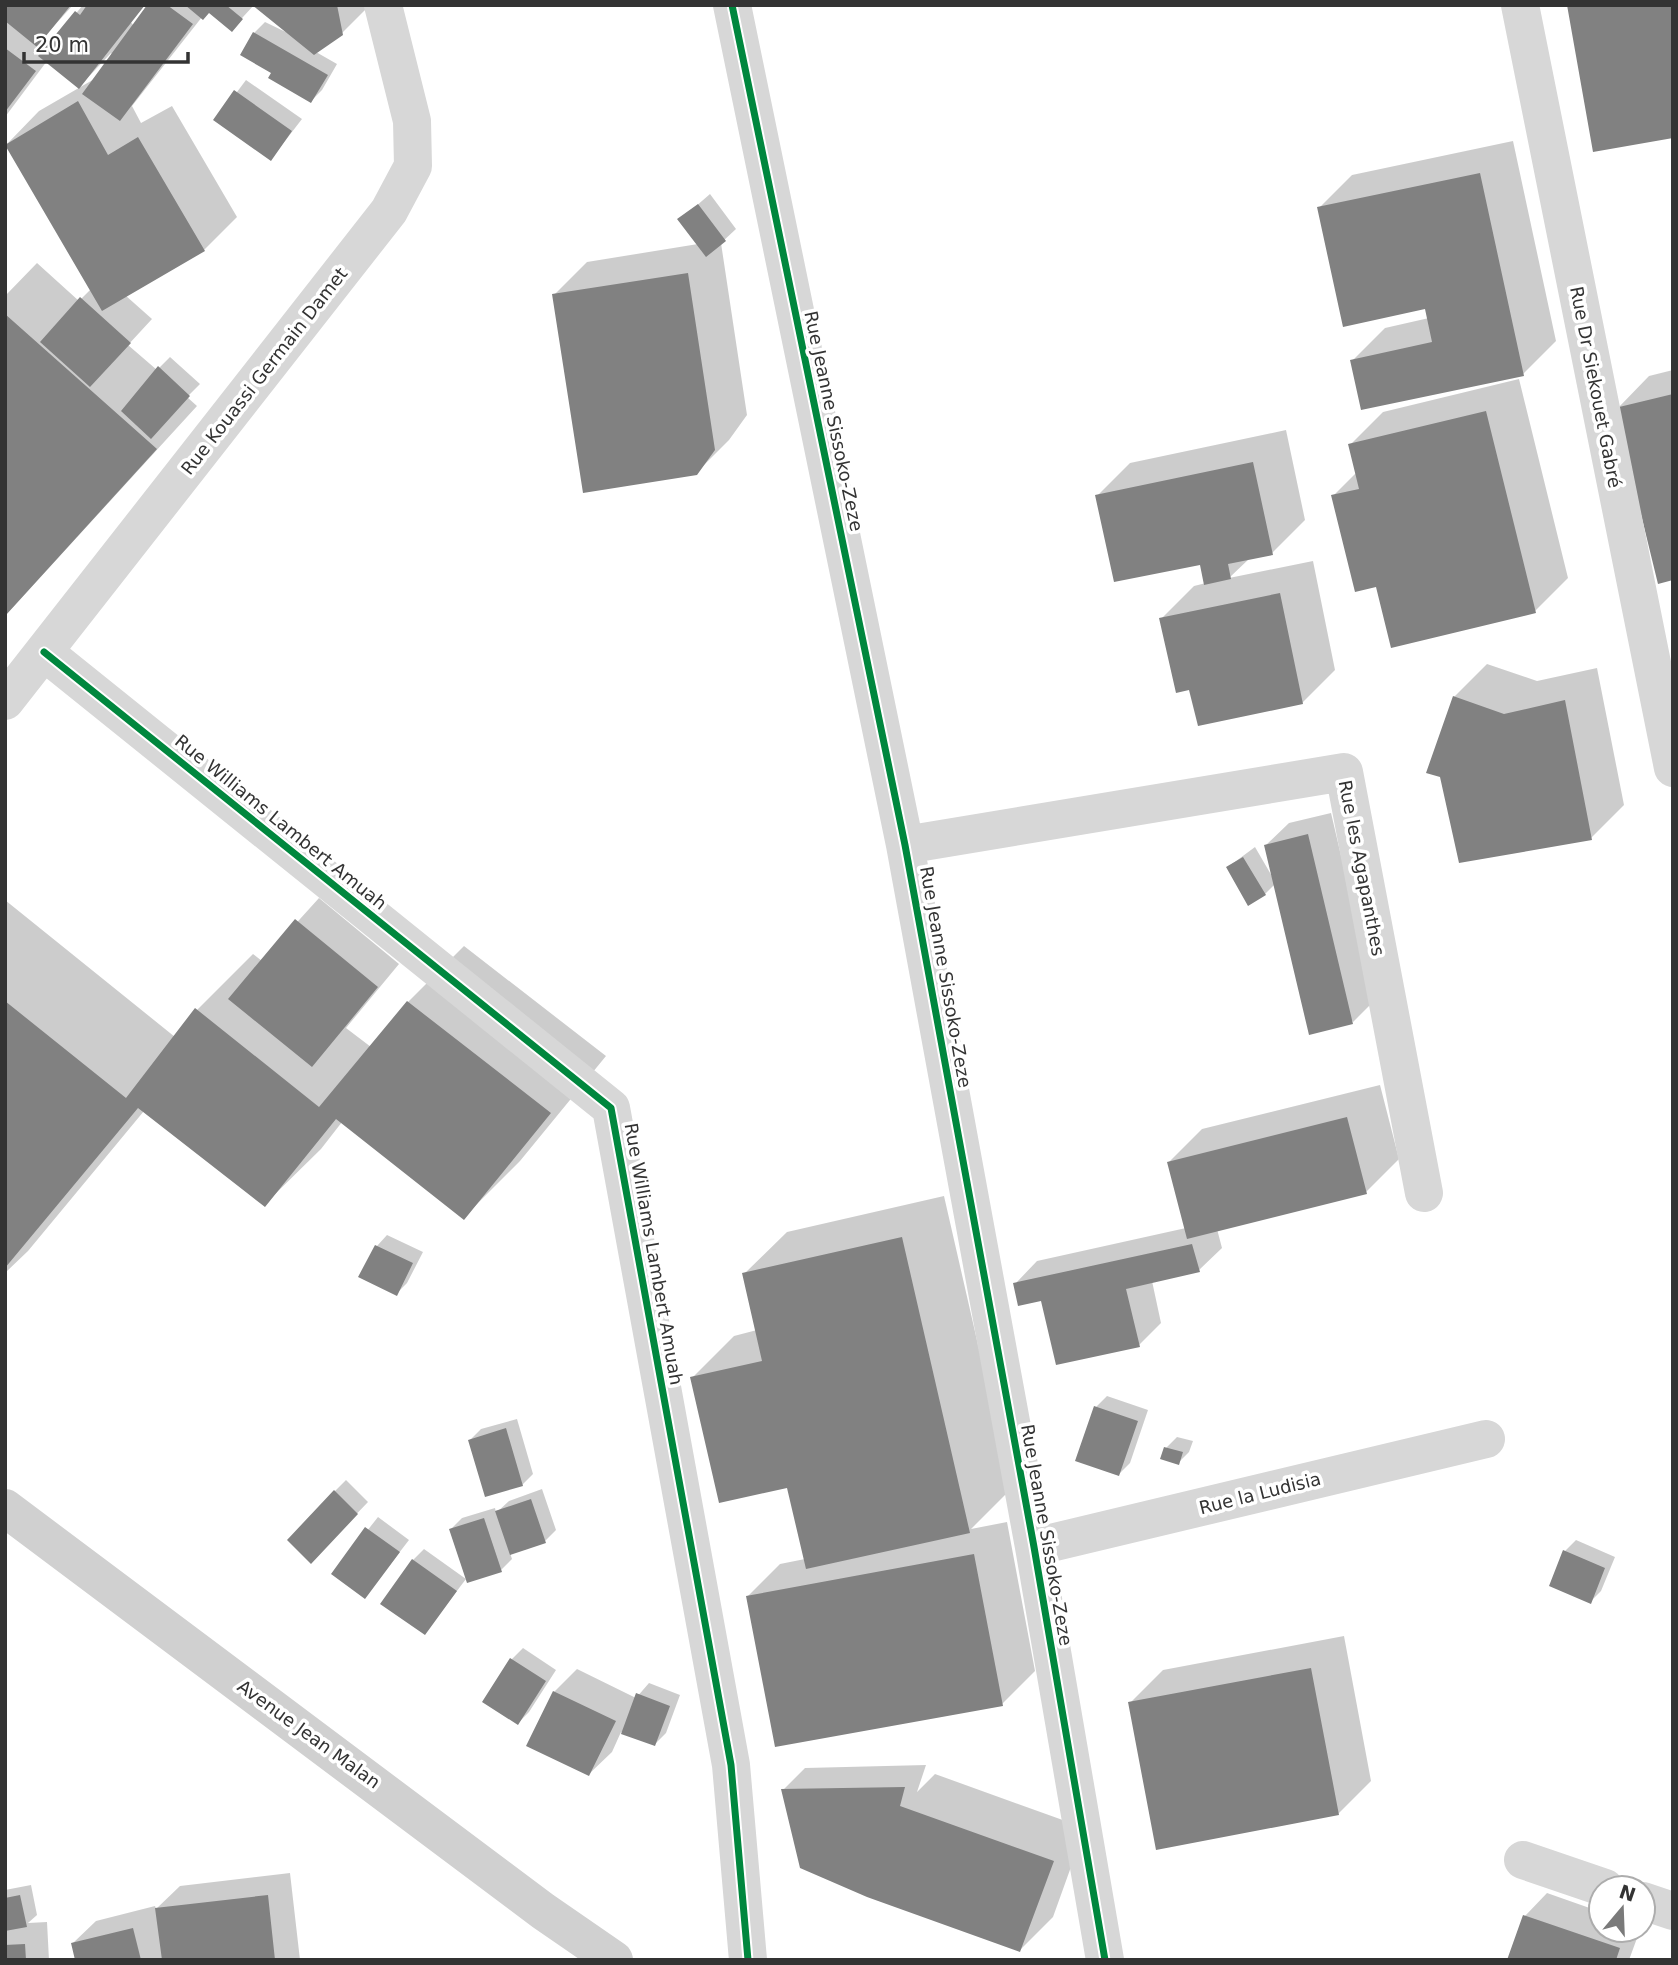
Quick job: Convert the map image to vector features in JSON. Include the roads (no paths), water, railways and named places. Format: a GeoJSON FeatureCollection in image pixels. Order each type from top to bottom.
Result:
{"type":"FeatureCollection","features":[{"type":"Feature","properties":{"kind":"main road","name":"Avenue Jean Malan"},"geometry":{"type":"LineString","coordinates":[[5,1507],[543,1911],[614,1960]]}},
{"type":"Feature","properties":{"kind":"street","name":"Rue Kouassi Germain Damet"},"geometry":{"type":"LineString","coordinates":[[5,701],[389,211],[412,166],[411,121],[383,5]]}},
{"type":"Feature","properties":{"kind":"street","name":"Rue Jeanne Sissoko-Zeze"},"geometry":{"type":"LineString","coordinates":[[732,5],[905,845],[1034,1547],[1105,1960]]}},
{"type":"Feature","properties":{"kind":"street","name":"Rue Dr Siekouet Gabré"},"geometry":{"type":"LineString","coordinates":[[1520,5],[1673,768]]}},
{"type":"Feature","properties":{"kind":"street","name":"Rue Williams Lambert Amuah"},"geometry":{"type":"LineString","coordinates":[[44,652],[611,1108],[731,1765],[748,1960]]}},
{"type":"Feature","properties":{"kind":"street","name":"Rue les Agapanthes"},"geometry":{"type":"LineString","coordinates":[[905,845],[1344,772],[1424,1193]]}},
{"type":"Feature","properties":{"kind":"street","name":"Rue la Ludisia"},"geometry":{"type":"LineString","coordinates":[[1034,1547],[1486,1438]]}},
{"type":"Feature","properties":{"kind":"street"},"geometry":{"type":"LineString","coordinates":[[1524,1860],[1587,1882]]}}]}
